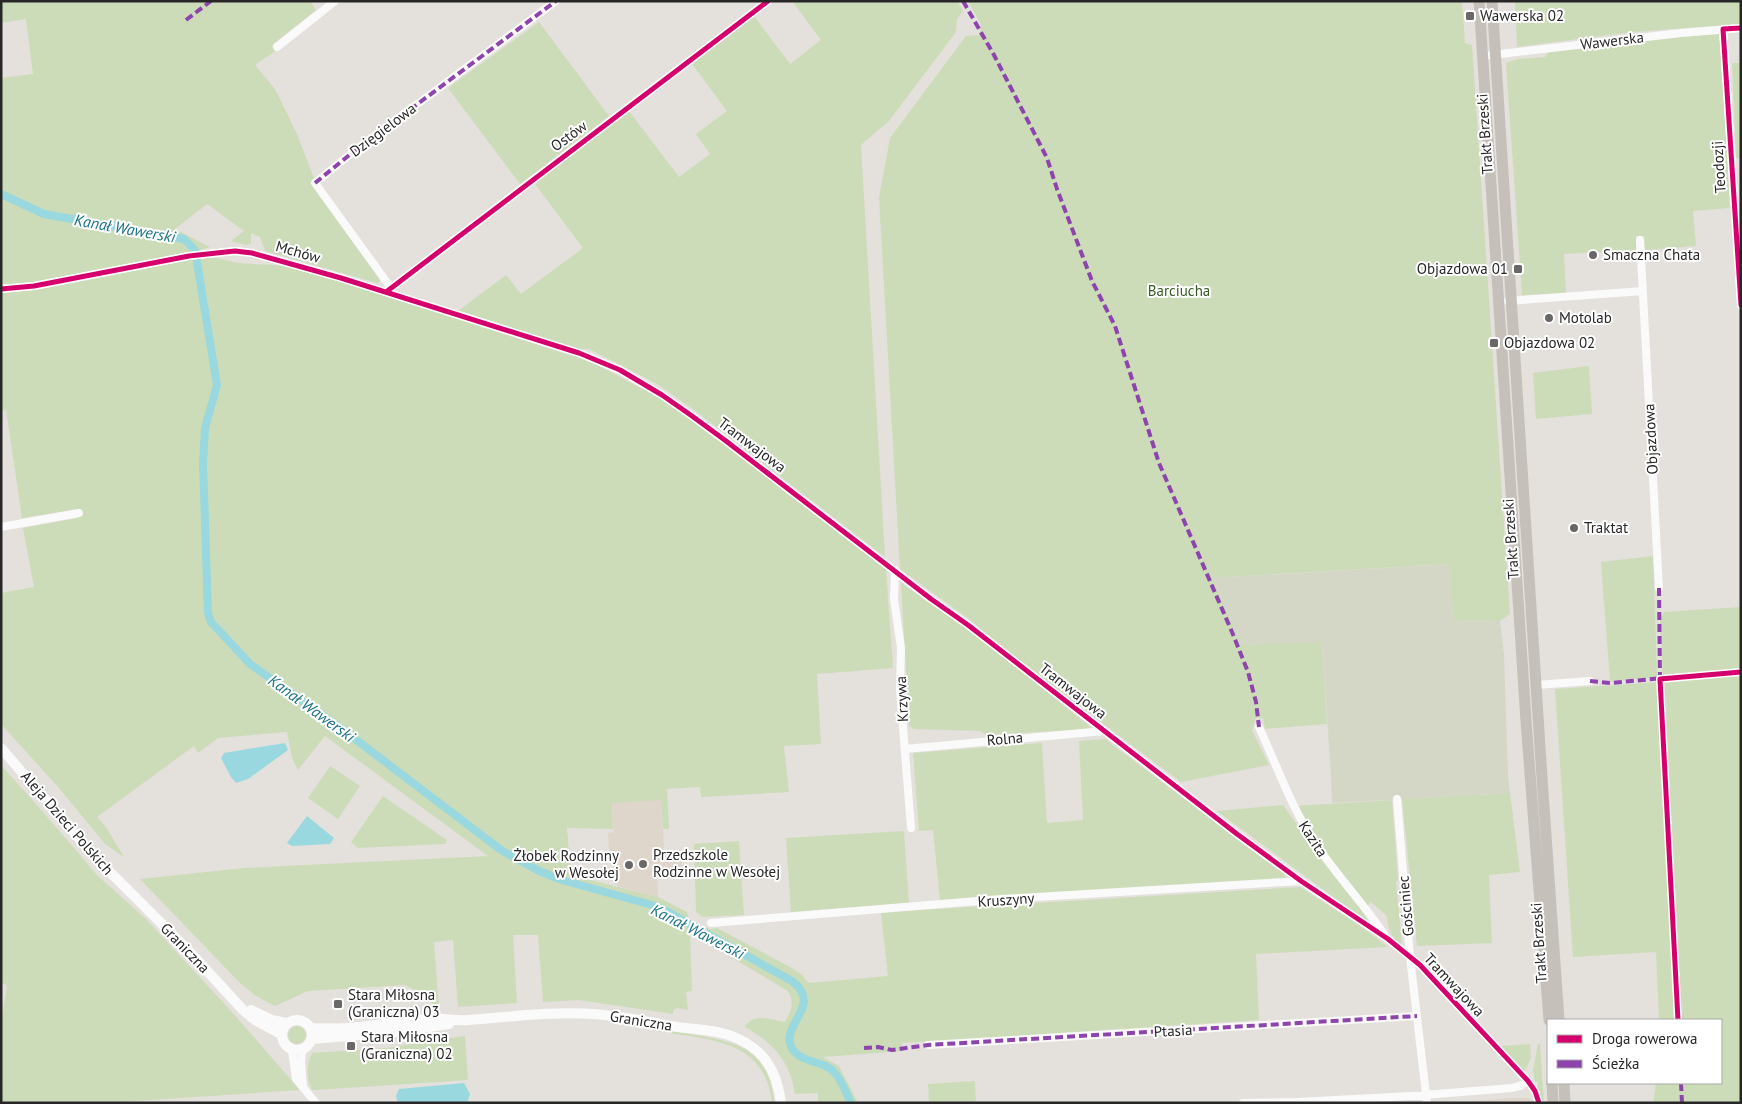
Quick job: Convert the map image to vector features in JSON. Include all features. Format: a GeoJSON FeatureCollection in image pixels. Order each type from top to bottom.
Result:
{"type":"FeatureCollection","features":[{"type":"Feature","properties":{"kind":"main road","name":"Trakt Brzeski"},"geometry":{"type":"LineString","coordinates":[[1479,1],[1525,711],[1549,1019]]}},
{"type":"Feature","properties":{"kind":"main road","name":"Trakt Brzeski"},"geometry":{"type":"LineString","coordinates":[[1492,1],[1559,1019]]}},
{"type":"Feature","properties":{"kind":"main road"},"geometry":{"type":"LineString","coordinates":[[1552,1084],[1553,1103]]}},
{"type":"Feature","properties":{"kind":"main road"},"geometry":{"type":"LineString","coordinates":[[1564,1084],[1565,1103]]}},
{"type":"Feature","properties":{"kind":"street"},"geometry":{"type":"LineString","coordinates":[[277,47],[335,1]]}},
{"type":"Feature","properties":{"kind":"street","name":"Dzięgielowa"},"geometry":{"type":"LineString","coordinates":[[388,290],[315,183],[352,152],[556,1]]}},
{"type":"Feature","properties":{"kind":"street","name":"Ostów"},"geometry":{"type":"LineString","coordinates":[[388,290],[768,1]]}},
{"type":"Feature","properties":{"kind":"street","name":"Wawerska"},"geometry":{"type":"LineString","coordinates":[[1483,56],[1741,28]]}},
{"type":"Feature","properties":{"kind":"street","name":"Teodozji"},"geometry":{"type":"LineString","coordinates":[[1723,29],[1741,305]]}},
{"type":"Feature","properties":{"kind":"street","name":"Objazdowa"},"geometry":{"type":"LineString","coordinates":[[1640,240],[1659,588]]}},
{"type":"Feature","properties":{"kind":"street","name":"Mchów"},"geometry":{"type":"LineString","coordinates":[[1,289],[34,286],[189,256],[235,251],[252,253],[388,290],[579,353]]}},
{"type":"Feature","properties":{"kind":"street"},"geometry":{"type":"LineString","coordinates":[[1499,302],[1642,291]]}},
{"type":"Feature","properties":{"kind":"street","name":"Tramwajowa"},"geometry":{"type":"LineString","coordinates":[[579,353],[620,370],[662,395],[726,441],[1301,881],[1388,939],[1420,965],[1528,1081],[1512,1088],[1426,1099]]}},
{"type":"Feature","properties":{"kind":"street"},"geometry":{"type":"LineString","coordinates":[[1,527],[79,513]]}},
{"type":"Feature","properties":{"kind":"street","name":"Krzywa"},"geometry":{"type":"LineString","coordinates":[[895,570],[894,600],[901,648],[900,690],[911,828]]}},
{"type":"Feature","properties":{"kind":"street"},"geometry":{"type":"LineString","coordinates":[[1536,685],[1590,681]]}},
{"type":"Feature","properties":{"kind":"street","name":"Kazita"},"geometry":{"type":"LineString","coordinates":[[1259,727],[1295,810],[1340,879],[1388,939]]}},
{"type":"Feature","properties":{"kind":"street","name":"Rolna"},"geometry":{"type":"LineString","coordinates":[[905,749],[1104,731]]}},
{"type":"Feature","properties":{"kind":"street","name":"Aleja Dzieci Polskich"},"geometry":{"type":"LineString","coordinates":[[1,748],[96,858],[135,896]]}},
{"type":"Feature","properties":{"kind":"street","name":"Gościniec"},"geometry":{"type":"LineString","coordinates":[[1396,799],[1410,957],[1426,1099]]}},
{"type":"Feature","properties":{"kind":"street","name":"Kruszyny"},"geometry":{"type":"LineString","coordinates":[[711,923],[1002,899],[1301,881]]}},
{"type":"Feature","properties":{"kind":"street","name":"Graniczna"},"geometry":{"type":"LineString","coordinates":[[135,896],[252,1017],[281,1034]]}},
{"type":"Feature","properties":{"kind":"street","name":"Graniczna"},"geometry":{"type":"LineString","coordinates":[[235,1000],[263,1016],[287,1023]]}},
{"type":"Feature","properties":{"kind":"street","name":"Graniczna"},"geometry":{"type":"LineString","coordinates":[[311,1033],[433,1019],[460,1020],[572,1013],[592,1014],[726,1034],[746,1042],[765,1059],[777,1079],[781,1103]]}},
{"type":"Feature","properties":{"kind":"street","name":"Ptasia"},"geometry":{"type":"LineString","coordinates":[[928,1045],[1417,1016]]}},
{"type":"Feature","properties":{"kind":"street"},"geometry":{"type":"LineString","coordinates":[[295,1020],[305,1022],[311,1033],[308,1045],[297,1049],[284,1044],[281,1034],[282,1029],[287,1023],[295,1020]]}},
{"type":"Feature","properties":{"kind":"street"},"geometry":{"type":"LineString","coordinates":[[297,1049],[295,1075],[299,1084],[316,1103]]}},
{"type":"Feature","properties":{"kind":"street"},"geometry":{"type":"LineString","coordinates":[[1243,1103],[1426,1099]]}},
{"type":"Feature","properties":{"kind":"shaded area"},"geometry":{"type":"Polygon","coordinates":[[[661,799],[664,849],[655,849],[655,852],[681,850],[682,871],[657,872],[658,897],[617,886],[615,856],[609,849],[608,833],[614,832],[612,803],[661,799]]]}},
{"type":"Feature","properties":{"kind":"shaded area"},"geometry":{"type":"Polygon","coordinates":[[[1512,1098],[1528,1098],[1535,1103],[1452,1103],[1512,1098]]]}},
{"type":"Feature","properties":{"kind":"green space"},"geometry":{"type":"Polygon","coordinates":[[[1,1],[310,1],[316,10],[273,44],[277,50],[255,65],[275,89],[297,134],[314,178],[311,181],[381,280],[377,283],[265,251],[260,237],[251,233],[251,244],[246,245],[231,241],[244,231],[207,204],[175,229],[210,247],[198,251],[33,282],[1,285],[1,78],[33,74],[26,19],[1,23],[1,1]]]}},
{"type":"Feature","properties":{"kind":"green space"},"geometry":{"type":"Polygon","coordinates":[[[792,1],[957,1],[963,11],[957,19],[956,32],[889,121],[861,145],[885,557],[690,407],[657,384],[589,349],[578,349],[458,311],[506,275],[521,294],[583,248],[535,184],[629,111],[679,177],[710,154],[696,134],[727,111],[692,64],[754,16],[790,64],[821,40],[792,1]]]}},
{"type":"Feature","properties":{"kind":"green space","name":"Barciucha"},"geometry":{"type":"Polygon","coordinates":[[[968,1],[1462,1],[1465,43],[1472,45],[1510,614],[1500,621],[1454,620],[1449,564],[1213,578],[1242,645],[1322,641],[1327,724],[1265,729],[1263,718],[1256,718],[1252,730],[1269,765],[1181,782],[1020,662],[969,619],[900,569],[879,197],[890,138],[966,36],[979,35],[981,25],[968,1]]]}},
{"type":"Feature","properties":{"kind":"green space"},"geometry":{"type":"Polygon","coordinates":[[[1515,1],[1741,1],[1741,24],[1633,32],[1517,47],[1515,1]]]}},
{"type":"Feature","properties":{"kind":"green space"},"geometry":{"type":"Polygon","coordinates":[[[539,22],[609,116],[520,184],[448,88],[539,22]]]}},
{"type":"Feature","properties":{"kind":"green space"},"geometry":{"type":"Polygon","coordinates":[[[1720,34],[1730,208],[1693,211],[1696,246],[1645,250],[1644,236],[1636,236],[1636,250],[1564,254],[1566,293],[1522,295],[1506,63],[1518,59],[1545,57],[1549,51],[1650,39],[1720,34]]]}},
{"type":"Feature","properties":{"kind":"green space"},"geometry":{"type":"Polygon","coordinates":[[[1732,63],[1741,63],[1741,158],[1736,158],[1732,63]]]}},
{"type":"Feature","properties":{"kind":"green space"},"geometry":{"type":"Polygon","coordinates":[[[212,257],[238,263],[291,266],[569,355],[581,356],[659,398],[708,432],[886,569],[893,668],[817,674],[821,744],[784,746],[789,792],[701,797],[700,787],[667,789],[669,829],[663,829],[661,800],[612,803],[613,829],[567,828],[571,875],[658,897],[687,912],[689,920],[710,929],[717,928],[792,968],[809,983],[888,976],[881,913],[904,911],[1300,887],[1362,927],[1388,947],[1256,954],[1259,1020],[902,1043],[902,1051],[823,1057],[839,1066],[858,1103],[818,1103],[818,1093],[795,1094],[789,1072],[779,1054],[764,1040],[745,1027],[749,1022],[758,1018],[785,1022],[791,1007],[788,991],[690,933],[692,991],[686,992],[688,1010],[677,1008],[673,1010],[673,1014],[579,1000],[543,1002],[538,935],[513,935],[517,1003],[458,1007],[453,940],[434,942],[439,1008],[436,1008],[424,995],[405,985],[308,991],[275,1006],[256,996],[239,982],[140,879],[244,868],[488,856],[325,736],[298,770],[292,758],[287,732],[218,738],[198,753],[194,746],[97,817],[106,827],[124,857],[105,844],[59,788],[1,724],[1,593],[34,587],[23,528],[78,518],[77,509],[22,518],[6,410],[1,411],[1,292],[33,290],[190,259],[212,257]]]}},
{"type":"Feature","properties":{"kind":"green space"},"geometry":{"type":"Polygon","coordinates":[[[1589,366],[1592,414],[1536,419],[1533,373],[1589,366]]]}},
{"type":"Feature","properties":{"kind":"green space"},"geometry":{"type":"Polygon","coordinates":[[[1653,556],[1657,675],[1656,677],[1610,681],[1601,562],[1653,556]]]}},
{"type":"Feature","properties":{"kind":"green space"},"geometry":{"type":"Polygon","coordinates":[[[1450,564],[1454,620],[1500,621],[1504,655],[1510,793],[1332,803],[1322,642],[1242,645],[1213,578],[1450,564]]]}},
{"type":"Feature","properties":{"kind":"green space"},"geometry":{"type":"Polygon","coordinates":[[[901,583],[969,630],[1093,729],[986,735],[980,731],[914,729],[909,726],[901,583]]]}},
{"type":"Feature","properties":{"kind":"green space"},"geometry":{"type":"Polygon","coordinates":[[[1741,607],[1741,1103],[1653,1103],[1656,1084],[1722,1084],[1722,1019],[1659,1019],[1656,952],[1573,957],[1555,689],[1663,682],[1660,619],[1664,612],[1741,607]]]}},
{"type":"Feature","properties":{"kind":"green space"},"geometry":{"type":"Polygon","coordinates":[[[1105,739],[1284,873],[1285,878],[940,900],[933,830],[919,831],[913,753],[1042,743],[1047,823],[1083,820],[1079,741],[1105,739]]]}},
{"type":"Feature","properties":{"kind":"green space"},"geometry":{"type":"Polygon","coordinates":[[[1,765],[97,875],[146,919],[231,1011],[300,1090],[105,1103],[1,1103],[1,1023],[7,985],[1,983],[1,765]]]}},
{"type":"Feature","properties":{"kind":"green space"},"geometry":{"type":"Polygon","coordinates":[[[330,766],[360,786],[338,819],[308,798],[330,766]]]}},
{"type":"Feature","properties":{"kind":"green space"},"geometry":{"type":"Polygon","coordinates":[[[1510,793],[1520,872],[1489,875],[1492,943],[1417,946],[1402,799],[1510,793]]]}},
{"type":"Feature","properties":{"kind":"green space"},"geometry":{"type":"Polygon","coordinates":[[[383,796],[447,840],[445,844],[358,848],[351,842],[383,796]]]}},
{"type":"Feature","properties":{"kind":"green space"},"geometry":{"type":"Polygon","coordinates":[[[1392,800],[1398,881],[1396,881],[1402,944],[1392,936],[1387,916],[1371,902],[1366,907],[1295,806],[1392,800]]]}},
{"type":"Feature","properties":{"kind":"green space"},"geometry":{"type":"Polygon","coordinates":[[[1283,805],[1342,886],[1368,918],[1366,921],[1217,811],[1283,805]]]}},
{"type":"Feature","properties":{"kind":"green space"},"geometry":{"type":"Polygon","coordinates":[[[904,831],[909,903],[791,912],[786,838],[904,831]]]}},
{"type":"Feature","properties":{"kind":"green space"},"geometry":{"type":"Polygon","coordinates":[[[739,841],[744,915],[702,917],[696,912],[694,844],[739,841]]]}},
{"type":"Feature","properties":{"kind":"green space"},"geometry":{"type":"Polygon","coordinates":[[[297,1026],[303,1029],[306,1035],[303,1041],[297,1044],[291,1041],[288,1035],[291,1029],[297,1026]]]}},
{"type":"Feature","properties":{"kind":"green space"},"geometry":{"type":"Polygon","coordinates":[[[658,1029],[726,1041],[750,1052],[766,1072],[774,1103],[772,1103],[767,1082],[758,1066],[746,1054],[730,1046],[713,1041],[656,1031],[658,1029]]]}},
{"type":"Feature","properties":{"kind":"green space"},"geometry":{"type":"Polygon","coordinates":[[[465,1036],[468,1080],[315,1090],[312,1090],[309,1081],[308,1067],[312,1053],[386,1048],[465,1036]]]}},
{"type":"Feature","properties":{"kind":"green space"},"geometry":{"type":"Polygon","coordinates":[[[1530,1044],[1531,1058],[1524,1073],[1500,1046],[1530,1044]]]}},
{"type":"Feature","properties":{"kind":"green space"},"geometry":{"type":"Polygon","coordinates":[[[1538,1044],[1540,1044],[1544,1103],[1540,1103],[1537,1090],[1538,1082],[1535,1082],[1533,1070],[1538,1044]]]}},
{"type":"Feature","properties":{"kind":"green space"},"geometry":{"type":"Polygon","coordinates":[[[975,1081],[976,1103],[929,1103],[928,1084],[975,1081]]]}},
{"type":"Feature","properties":{"kind":"water"},"geometry":{"type":"Polygon","coordinates":[[[285,743],[288,750],[248,779],[236,783],[221,758],[224,753],[285,743]]]}},
{"type":"Feature","properties":{"kind":"water"},"geometry":{"type":"Polygon","coordinates":[[[307,816],[334,838],[330,844],[292,846],[287,843],[307,816]]]}},
{"type":"Feature","properties":{"kind":"water"},"geometry":{"type":"Polygon","coordinates":[[[464,1083],[470,1094],[467,1103],[398,1103],[396,1096],[399,1089],[464,1083]]]}},
{"type":"Feature","properties":{"kind":"waterway","name":"Kanał Wawerski"},"geometry":{"type":"LineString","coordinates":[[1,194],[44,214],[184,239],[195,250],[217,385],[205,428],[203,464],[208,613],[211,622],[250,664],[342,729],[501,850],[539,871],[562,880],[659,907],[792,981],[800,989],[804,997],[803,1005],[790,1035],[790,1043],[793,1050],[797,1055],[823,1065],[834,1072],[842,1083],[851,1103]]}},
{"type":"Feature","properties":{"kind":"marked path"},"geometry":{"type":"LineString","coordinates":[[186,20],[211,1]]}},
{"type":"Feature","properties":{"kind":"marked path"},"geometry":{"type":"LineString","coordinates":[[315,183],[353,152],[556,1]]}},
{"type":"Feature","properties":{"kind":"marked path"},"geometry":{"type":"LineString","coordinates":[[963,1],[994,55],[1047,158],[1092,281],[1115,326],[1159,463],[1248,672],[1256,702],[1259,727]]}},
{"type":"Feature","properties":{"kind":"marked path"},"geometry":{"type":"LineString","coordinates":[[1659,588],[1660,683]]}},
{"type":"Feature","properties":{"kind":"marked path"},"geometry":{"type":"LineString","coordinates":[[1590,681],[1610,683],[1664,678]]}},
{"type":"Feature","properties":{"kind":"marked path"},"geometry":{"type":"LineString","coordinates":[[864,1048],[878,1047],[892,1050],[928,1045],[1417,1016]]}},
{"type":"Feature","properties":{"kind":"marked path"},"geometry":{"type":"LineString","coordinates":[[1681,1084],[1682,1103]]}},
{"type":"Feature","properties":{"kind":"cycle path"},"geometry":{"type":"LineString","coordinates":[[386,292],[768,1]]}},
{"type":"Feature","properties":{"kind":"cycle path"},"geometry":{"type":"LineString","coordinates":[[1741,28],[1723,29],[1741,305]]}},
{"type":"Feature","properties":{"kind":"cycle path"},"geometry":{"type":"LineString","coordinates":[[1,289],[34,286],[189,256],[235,251],[252,253],[341,278],[579,353],[620,370],[662,395],[726,441],[931,599],[968,625],[1237,834],[1301,881],[1388,939],[1420,965],[1528,1081],[1535,1091],[1539,1103]]}},
{"type":"Feature","properties":{"kind":"cycle path"},"geometry":{"type":"LineString","coordinates":[[1678,1019],[1660,679],[1741,672]]}},
{"type":"Feature","properties":{"kind":"place","name":"Wawerska 02"},"geometry":{"type":"Point","coordinates":[1470,16]}},
{"type":"Feature","properties":{"kind":"place","name":"Smaczna Chata"},"geometry":{"type":"Point","coordinates":[1593,255]}},
{"type":"Feature","properties":{"kind":"place","name":"Objazdowa 01"},"geometry":{"type":"Point","coordinates":[1518,269]}},
{"type":"Feature","properties":{"kind":"place","name":"Motolab"},"geometry":{"type":"Point","coordinates":[1549,318]}},
{"type":"Feature","properties":{"kind":"place","name":"Objazdowa 02"},"geometry":{"type":"Point","coordinates":[1494,343]}},
{"type":"Feature","properties":{"kind":"place","name":"Traktat"},"geometry":{"type":"Point","coordinates":[1574,528]}},
{"type":"Feature","properties":{"kind":"place","name":"Przedszkole Rodzinne w Wesołej"},"geometry":{"type":"Point","coordinates":[643,864]}},
{"type":"Feature","properties":{"kind":"place","name":"Żłobek Rodzinny w Wesołej"},"geometry":{"type":"Point","coordinates":[629,865]}},
{"type":"Feature","properties":{"kind":"place","name":"Stara Miłosna (Graniczna) 03"},"geometry":{"type":"Point","coordinates":[338,1004]}},
{"type":"Feature","properties":{"kind":"place","name":"Stara Miłosna (Graniczna) 02"},"geometry":{"type":"Point","coordinates":[351,1046]}}]}
